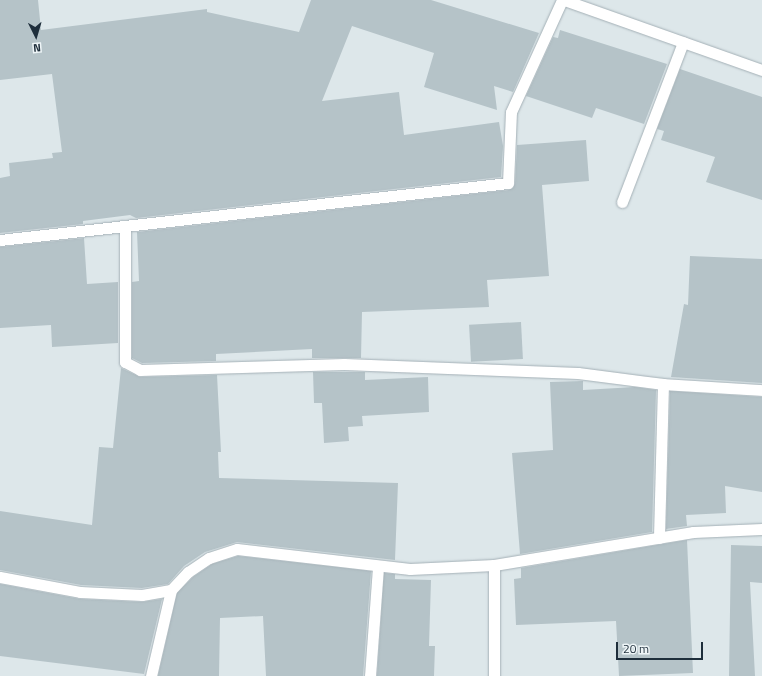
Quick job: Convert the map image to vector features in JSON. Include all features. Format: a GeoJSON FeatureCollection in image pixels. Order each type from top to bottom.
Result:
{"type":"FeatureCollection","features":[{"type":"Feature","properties":{"kind":"street"},"geometry":{"type":"LineString","coordinates":[[0,240],[508,182],[511,112],[563,0],[762,70]]}},
{"type":"Feature","properties":{"kind":"street"},"geometry":{"type":"LineString","coordinates":[[622,202],[683,42]]}},
{"type":"Feature","properties":{"kind":"street"},"geometry":{"type":"LineString","coordinates":[[125,226],[125,362],[140,370],[344,364],[578,374],[663,384],[762,390]]}},
{"type":"Feature","properties":{"kind":"street"},"geometry":{"type":"LineString","coordinates":[[659,538],[663,384]]}},
{"type":"Feature","properties":{"kind":"street"},"geometry":{"type":"LineString","coordinates":[[151,676],[171,590],[188,572],[209,558],[237,550],[410,569],[494,564],[693,532],[762,529]]}},
{"type":"Feature","properties":{"kind":"street"},"geometry":{"type":"LineString","coordinates":[[494,564],[494,676]]}},
{"type":"Feature","properties":{"kind":"street"},"geometry":{"type":"LineString","coordinates":[[370,676],[378,566]]}},
{"type":"Feature","properties":{"kind":"street"},"geometry":{"type":"LineString","coordinates":[[0,577],[80,592],[142,595],[171,590]]}},
{"type":"Feature","properties":{"kind":"building"},"geometry":{"type":"Polygon","coordinates":[[[0,0],[38,0],[41,30],[207,9],[207,12],[299,32],[311,0],[431,0],[539,33],[513,92],[494,86],[497,110],[424,87],[434,53],[352,26],[322,101],[399,92],[404,135],[499,122],[503,146],[501,177],[136,218],[130,215],[83,221],[83,224],[0,233],[0,178],[10,176],[9,163],[53,158],[52,153],[62,152],[52,74],[0,80],[0,0]]]}},
{"type":"Feature","properties":{"kind":"building"},"geometry":{"type":"Polygon","coordinates":[[[560,30],[667,64],[644,124],[596,108],[592,118],[526,96],[553,37],[558,38],[560,30]]]}},
{"type":"Feature","properties":{"kind":"building"},"geometry":{"type":"Polygon","coordinates":[[[680,69],[762,97],[762,200],[706,182],[715,157],[661,140],[664,131],[657,129],[680,69]]]}},
{"type":"Feature","properties":{"kind":"building"},"geometry":{"type":"Polygon","coordinates":[[[586,140],[589,181],[542,185],[549,276],[487,280],[489,307],[362,312],[361,358],[312,358],[312,349],[216,354],[216,361],[142,363],[132,358],[132,282],[139,281],[137,232],[509,190],[515,184],[517,145],[586,140]]]}},
{"type":"Feature","properties":{"kind":"building"},"geometry":{"type":"Polygon","coordinates":[[[84,238],[87,284],[118,282],[118,343],[52,347],[51,325],[0,328],[0,247],[84,238]]]}},
{"type":"Feature","properties":{"kind":"building"},"geometry":{"type":"Polygon","coordinates":[[[690,256],[762,259],[762,383],[671,377],[684,304],[688,305],[690,256]]]}},
{"type":"Feature","properties":{"kind":"building"},"geometry":{"type":"Polygon","coordinates":[[[521,322],[523,359],[471,362],[469,325],[521,322]]]}},
{"type":"Feature","properties":{"kind":"building"},"geometry":{"type":"Polygon","coordinates":[[[121,368],[140,377],[217,375],[221,452],[218,452],[219,478],[398,483],[395,560],[237,542],[205,552],[184,566],[168,584],[142,588],[81,585],[0,570],[0,511],[92,525],[99,447],[113,448],[121,368]]]}},
{"type":"Feature","properties":{"kind":"building"},"geometry":{"type":"Polygon","coordinates":[[[313,372],[365,372],[365,380],[428,377],[429,412],[362,416],[363,426],[348,427],[349,441],[324,443],[322,403],[314,403],[313,372]]]}},
{"type":"Feature","properties":{"kind":"building"},"geometry":{"type":"Polygon","coordinates":[[[583,381],[583,390],[635,387],[656,390],[652,532],[520,554],[512,453],[553,450],[550,382],[583,381]]]}},
{"type":"Feature","properties":{"kind":"building"},"geometry":{"type":"Polygon","coordinates":[[[670,391],[762,397],[762,492],[725,486],[726,513],[686,515],[687,526],[666,529],[670,391]]]}},
{"type":"Feature","properties":{"kind":"building"},"geometry":{"type":"Polygon","coordinates":[[[687,540],[693,673],[619,676],[616,621],[516,625],[514,579],[521,578],[521,568],[687,540]]]}},
{"type":"Feature","properties":{"kind":"building"},"geometry":{"type":"Polygon","coordinates":[[[731,545],[762,546],[762,583],[750,582],[755,676],[729,676],[731,545]]]}},
{"type":"Feature","properties":{"kind":"building"},"geometry":{"type":"Polygon","coordinates":[[[238,556],[371,571],[363,676],[266,676],[263,616],[220,618],[219,676],[158,676],[177,593],[193,577],[212,564],[238,556]]]}},
{"type":"Feature","properties":{"kind":"building"},"geometry":{"type":"Polygon","coordinates":[[[384,573],[395,574],[395,579],[431,580],[429,646],[435,646],[434,676],[377,676],[384,573]]]}},
{"type":"Feature","properties":{"kind":"building"},"geometry":{"type":"Polygon","coordinates":[[[0,584],[80,599],[142,602],[162,599],[144,674],[0,656],[0,584]]]}}]}
